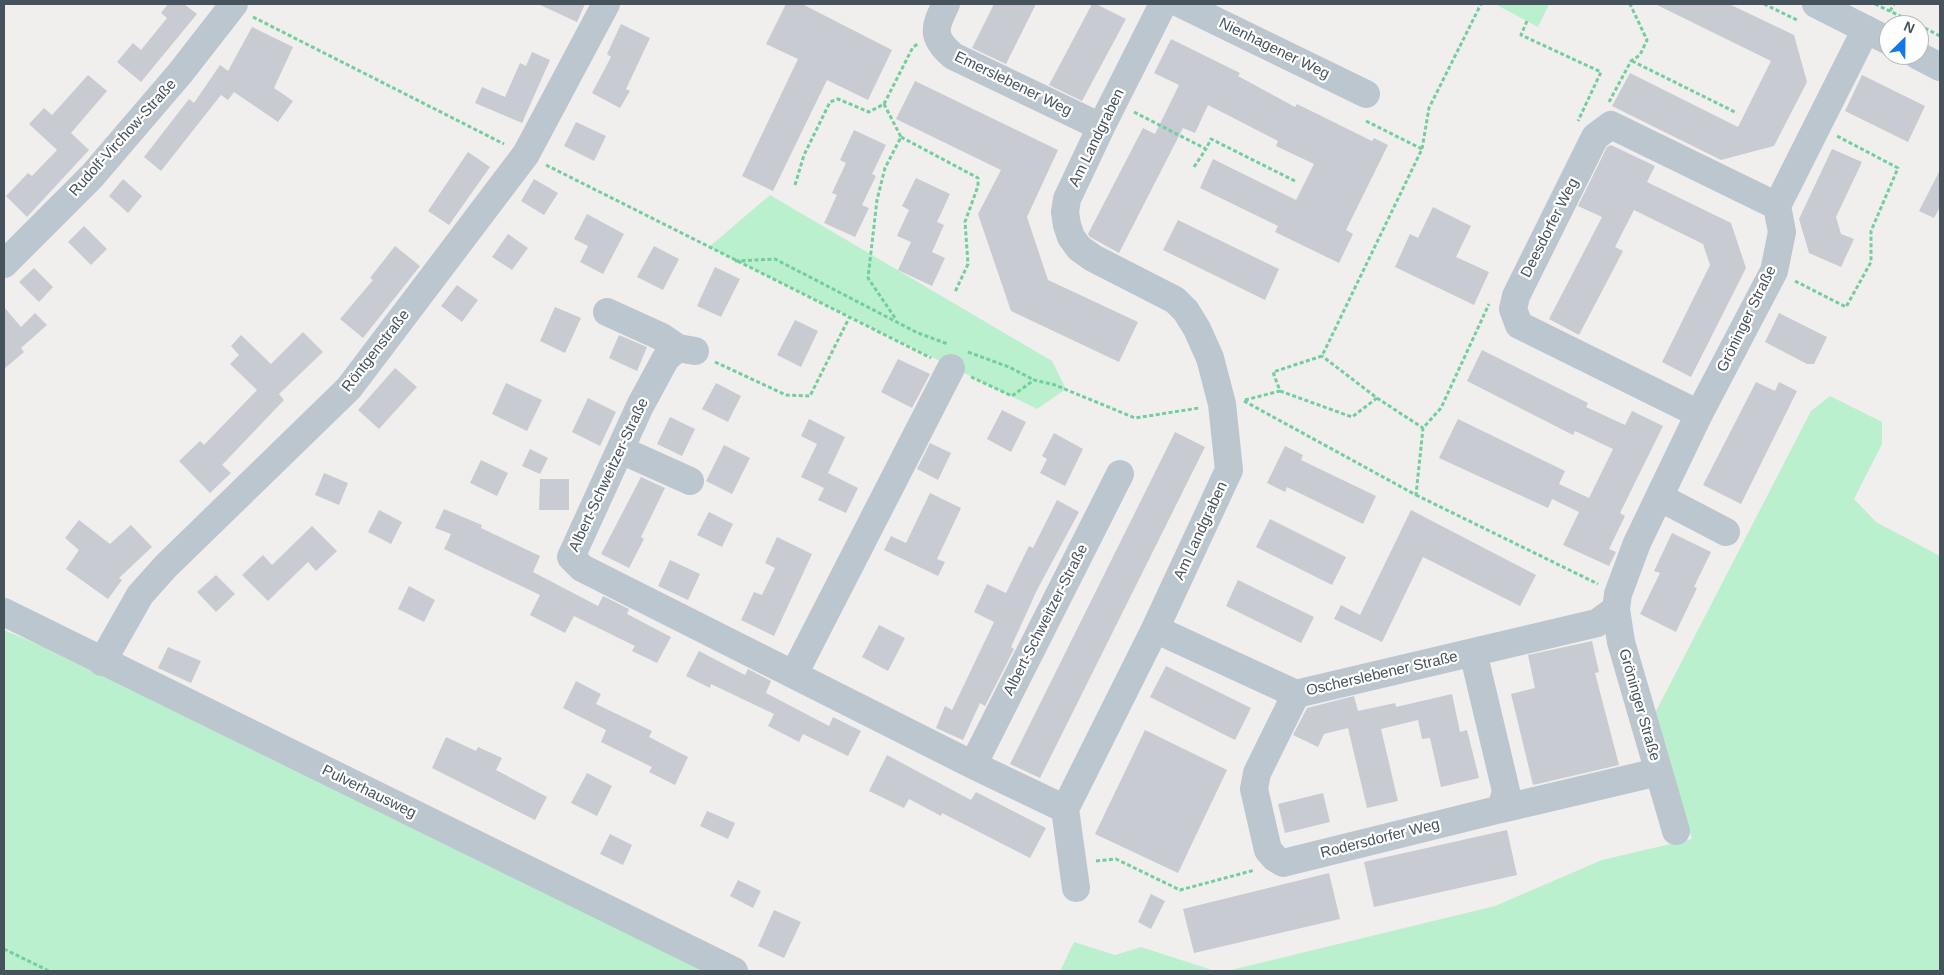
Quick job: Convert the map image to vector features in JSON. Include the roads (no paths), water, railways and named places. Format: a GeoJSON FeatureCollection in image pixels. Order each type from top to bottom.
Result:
{"type":"FeatureCollection","features":[{"type":"Feature","properties":{"kind":"street","name":"Röntgenstraße"},"geometry":{"type":"LineString","coordinates":[[102,662],[140,595],[166,566],[349,388],[526,154],[606,4]]}},
{"type":"Feature","properties":{"kind":"street","name":"Emerslebener Weg"},"geometry":{"type":"LineString","coordinates":[[946,4],[937,23],[936,35],[942,47],[953,56],[1101,127]]}},
{"type":"Feature","properties":{"kind":"street","name":"Am Landgraben"},"geometry":{"type":"LineString","coordinates":[[1065,809],[1154,629],[1229,470],[1233,402],[1186,311],[1160,291],[1093,258],[1080,248],[1071,237],[1065,212],[1067,199],[1113,102],[1163,4]]}},
{"type":"Feature","properties":{"kind":"street","name":"Nienhagener Weg"},"geometry":{"type":"LineString","coordinates":[[1181,4],[1366,94]]}},
{"type":"Feature","properties":{"kind":"street"},"geometry":{"type":"LineString","coordinates":[[1777,206],[1817,126],[1877,35],[1816,4]]}},
{"type":"Feature","properties":{"kind":"street","name":"Rudolf-Virchow-Straße"},"geometry":{"type":"LineString","coordinates":[[4,264],[92,176],[181,72],[233,5]]}},
{"type":"Feature","properties":{"kind":"street","name":"Deesdorfer Weg"},"geometry":{"type":"LineString","coordinates":[[1699,414],[1520,326],[1513,309],[1516,296],[1595,137],[1611,125],[1777,206]]}},
{"type":"Feature","properties":{"kind":"street","name":"Gröninger Straße"},"geometry":{"type":"LineString","coordinates":[[1676,831],[1620,642],[1617,602],[1637,543],[1699,414],[1774,271],[1782,232],[1777,206]]}},
{"type":"Feature","properties":{"kind":"street","name":"Albert-Schweitzer-Straße"},"geometry":{"type":"LineString","coordinates":[[607,312],[686,350],[666,358],[640,406],[571,557],[582,568],[973,765],[1065,809]]}},
{"type":"Feature","properties":{"kind":"street"},"geometry":{"type":"LineString","coordinates":[[794,674],[956,355]]}},
{"type":"Feature","properties":{"kind":"street"},"geometry":{"type":"LineString","coordinates":[[621,450],[690,481]]}},
{"type":"Feature","properties":{"kind":"street","name":"Albert-Schweitzer-Straße"},"geometry":{"type":"LineString","coordinates":[[973,765],[1120,474]]}},
{"type":"Feature","properties":{"kind":"street"},"geometry":{"type":"LineString","coordinates":[[1660,498],[1726,532]]}},
{"type":"Feature","properties":{"kind":"street","name":"Oscherslebener Straße"},"geometry":{"type":"LineString","coordinates":[[1154,629],[1296,694],[1597,623],[1617,602]]}},
{"type":"Feature","properties":{"kind":"street","name":"Pulverhausweg"},"geometry":{"type":"LineString","coordinates":[[4,612],[102,662],[734,971]]}},
{"type":"Feature","properties":{"kind":"street"},"geometry":{"type":"LineString","coordinates":[[1473,652],[1506,791],[1501,808]]}},
{"type":"Feature","properties":{"kind":"street","name":"Rodersdorfer Weg"},"geometry":{"type":"LineString","coordinates":[[1296,694],[1257,773],[1254,789],[1268,850],[1283,863],[1501,808]]}},
{"type":"Feature","properties":{"kind":"street","name":"Gröninger Straße"},"geometry":{"type":"LineString","coordinates":[[1501,808],[1658,772]]}},
{"type":"Feature","properties":{"kind":"street"},"geometry":{"type":"LineString","coordinates":[[1065,809],[1075,876]]}}]}
